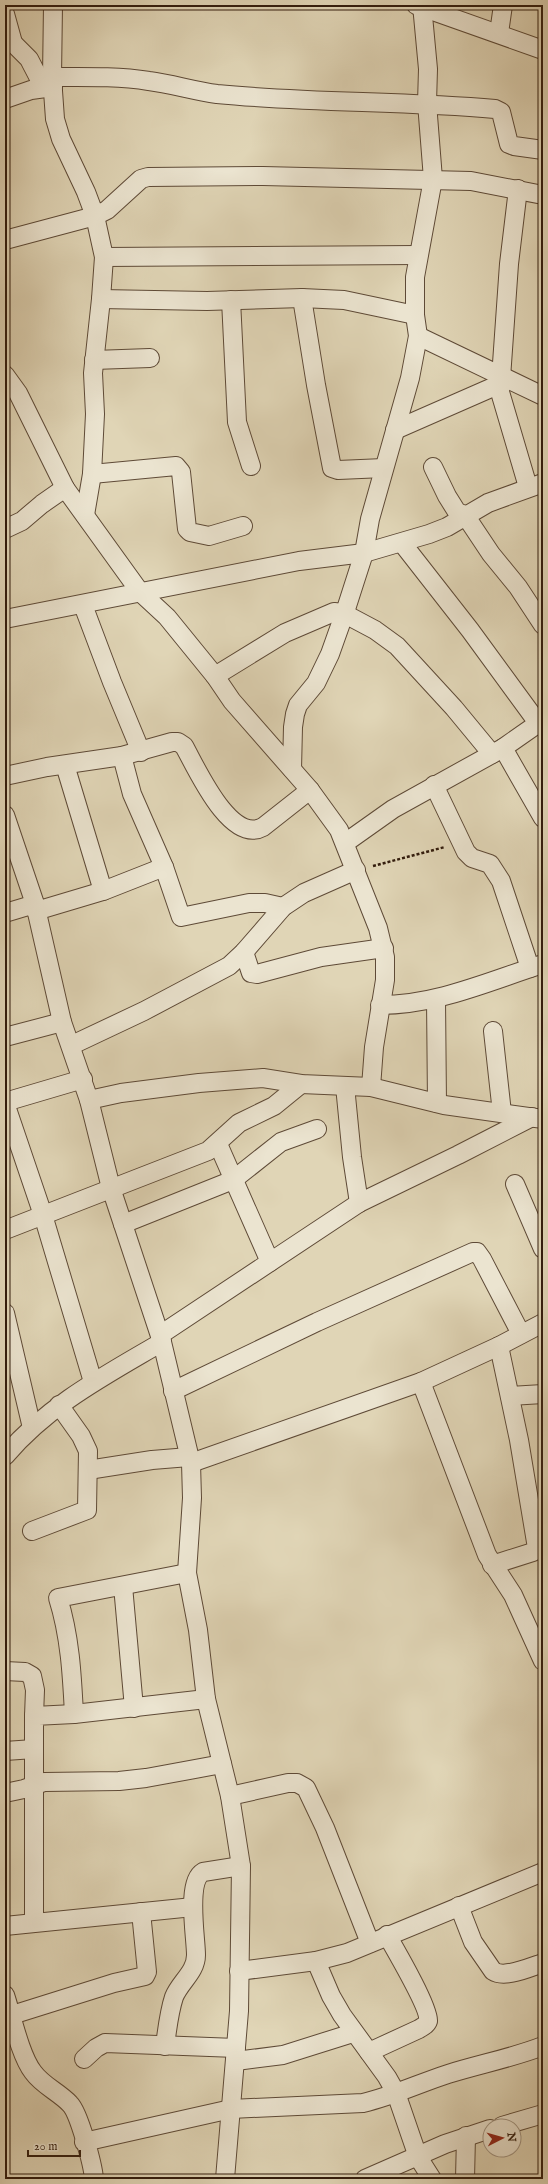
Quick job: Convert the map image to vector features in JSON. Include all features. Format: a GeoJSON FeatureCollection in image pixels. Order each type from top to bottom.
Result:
{"type":"FeatureCollection","features":[{"type":"Feature","properties":{"kind":"street"},"geometry":{"type":"LineString","coordinates":[[53,5],[50,84],[55,119],[61,139],[86,192],[95,216],[104,257],[93,373],[95,414],[92,474],[85,515]]}},
{"type":"Feature","properties":{"kind":"street"},"geometry":{"type":"LineString","coordinates":[[499,33],[503,5]]}},
{"type":"Feature","properties":{"kind":"street"},"geometry":{"type":"LineString","coordinates":[[292,769],[293,726],[295,714],[298,705],[316,683],[330,654],[364,553],[370,519],[410,378],[418,336],[414,315],[418,256],[433,179],[427,103],[428,69],[420,6],[543,50]]}},
{"type":"Feature","properties":{"kind":"street"},"geometry":{"type":"LineString","coordinates":[[5,14],[9,43],[29,59],[50,84]]}},
{"type":"Feature","properties":{"kind":"street"},"geometry":{"type":"LineString","coordinates":[[5,99],[50,84],[115,78],[149,81],[216,94],[362,103],[427,103],[495,109],[501,112],[509,144],[543,150]]}},
{"type":"Feature","properties":{"kind":"street"},"geometry":{"type":"LineString","coordinates":[[5,240],[95,216],[107,210],[141,179],[148,177],[263,176],[433,179],[482,182],[543,194]]}},
{"type":"Feature","properties":{"kind":"street"},"geometry":{"type":"LineString","coordinates":[[5,619],[83,605],[140,592],[219,578],[299,561],[364,553],[402,543],[447,527],[465,515],[539,485],[501,400],[500,380],[509,264],[518,189]]}},
{"type":"Feature","properties":{"kind":"street"},"geometry":{"type":"LineString","coordinates":[[104,257],[418,256]]}},
{"type":"Feature","properties":{"kind":"street"},"geometry":{"type":"LineString","coordinates":[[101,299],[231,300],[302,298],[344,300],[414,315]]}},
{"type":"Feature","properties":{"kind":"street"},"geometry":{"type":"LineString","coordinates":[[302,298],[316,385],[332,468],[338,470],[384,468]]}},
{"type":"Feature","properties":{"kind":"street"},"geometry":{"type":"LineString","coordinates":[[231,300],[237,422],[251,466]]}},
{"type":"Feature","properties":{"kind":"street"},"geometry":{"type":"LineString","coordinates":[[418,336],[500,380],[543,396]]}},
{"type":"Feature","properties":{"kind":"street"},"geometry":{"type":"LineString","coordinates":[[94,360],[150,358]]}},
{"type":"Feature","properties":{"kind":"street"},"geometry":{"type":"LineString","coordinates":[[5,375],[18,393],[65,488],[140,592],[167,617],[215,676],[232,701],[310,790],[330,816],[345,843],[384,948],[385,980],[372,1059],[371,1087]]}},
{"type":"Feature","properties":{"kind":"street"},"geometry":{"type":"LineString","coordinates":[[396,430],[500,380]]}},
{"type":"Feature","properties":{"kind":"street"},"geometry":{"type":"LineString","coordinates":[[92,474],[176,466],[181,472],[187,528],[190,532],[208,536],[243,526]]}},
{"type":"Feature","properties":{"kind":"street"},"geometry":{"type":"LineString","coordinates":[[432,467],[447,496],[458,512],[465,515],[491,554],[518,587],[543,625]]}},
{"type":"Feature","properties":{"kind":"street"},"geometry":{"type":"LineString","coordinates":[[5,529],[22,522],[42,504],[65,488]]}},
{"type":"Feature","properties":{"kind":"street"},"geometry":{"type":"LineString","coordinates":[[345,843],[393,809],[497,751],[540,722],[402,543]]}},
{"type":"Feature","properties":{"kind":"street"},"geometry":{"type":"LineString","coordinates":[[83,605],[112,682],[141,752]]}},
{"type":"Feature","properties":{"kind":"street"},"geometry":{"type":"LineString","coordinates":[[215,676],[285,633],[334,612],[343,613],[376,630],[397,646],[454,708],[497,751],[543,818]]}},
{"type":"Feature","properties":{"kind":"street"},"geometry":{"type":"LineString","coordinates":[[5,776],[122,756],[141,752],[172,742],[181,743],[215,802],[232,819],[250,829],[263,827],[310,790]]}},
{"type":"Feature","properties":{"kind":"street"},"geometry":{"type":"LineString","coordinates":[[122,756],[132,794],[164,867],[182,917],[205,910],[249,903],[265,903],[283,907]]}},
{"type":"Feature","properties":{"kind":"street"},"geometry":{"type":"LineString","coordinates":[[65,765],[103,891]]}},
{"type":"Feature","properties":{"kind":"street"},"geometry":{"type":"LineString","coordinates":[[380,1005],[415,1003],[436,999],[537,966],[498,875],[490,864],[469,856],[461,843],[434,786]]}},
{"type":"Feature","properties":{"kind":"street"},"geometry":{"type":"LineString","coordinates":[[6,826],[35,908],[62,1022],[72,1045],[83,1079],[111,1188],[161,1338],[190,1460],[192,1512],[187,1572],[198,1630],[206,1699],[230,1796],[241,1866],[236,2055],[225,2179]]}},
{"type":"Feature","properties":{"kind":"street"},"geometry":{"type":"LineString","coordinates":[[5,913],[35,908],[103,891],[164,867]]}},
{"type":"Feature","properties":{"kind":"street"},"geometry":{"type":"LineString","coordinates":[[72,1045],[144,1011],[220,971],[244,952],[283,907],[304,893],[356,870]]}},
{"type":"Feature","properties":{"kind":"street"},"geometry":{"type":"LineString","coordinates":[[244,952],[252,974],[257,974],[321,957],[384,948]]}},
{"type":"Feature","properties":{"kind":"street"},"geometry":{"type":"LineString","coordinates":[[436,999],[437,1103]]}},
{"type":"Feature","properties":{"kind":"street"},"geometry":{"type":"LineString","coordinates":[[5,1037],[62,1022]]}},
{"type":"Feature","properties":{"kind":"street"},"geometry":{"type":"LineString","coordinates":[[493,1031],[502,1112]]}},
{"type":"Feature","properties":{"kind":"street"},"geometry":{"type":"LineString","coordinates":[[89,1100],[157,1088],[263,1078],[301,1084],[371,1087],[437,1103],[538,1118]]}},
{"type":"Feature","properties":{"kind":"street"},"geometry":{"type":"LineString","coordinates":[[83,1079],[5,1102],[43,1216],[93,1382]]}},
{"type":"Feature","properties":{"kind":"street"},"geometry":{"type":"LineString","coordinates":[[5,1230],[111,1188],[189,1160],[208,1151],[218,1144],[239,1123],[274,1106],[301,1084]]}},
{"type":"Feature","properties":{"kind":"street"},"geometry":{"type":"LineString","coordinates":[[345,1086],[352,1157],[360,1203]]}},
{"type":"Feature","properties":{"kind":"street"},"geometry":{"type":"LineString","coordinates":[[5,1456],[11,1440],[32,1428],[60,1405],[161,1338],[270,1262],[360,1203],[538,1118]]}},
{"type":"Feature","properties":{"kind":"street"},"geometry":{"type":"LineString","coordinates":[[123,1224],[233,1180],[281,1142],[317,1129]]}},
{"type":"Feature","properties":{"kind":"street"},"geometry":{"type":"LineString","coordinates":[[218,1144],[270,1262]]}},
{"type":"Feature","properties":{"kind":"street"},"geometry":{"type":"LineString","coordinates":[[515,1184],[543,1249]]}},
{"type":"Feature","properties":{"kind":"street"},"geometry":{"type":"LineString","coordinates":[[173,1391],[317,1322],[473,1252],[477,1252],[482,1259],[521,1334]]}},
{"type":"Feature","properties":{"kind":"street"},"geometry":{"type":"LineString","coordinates":[[5,1313],[11,1368],[32,1428]]}},
{"type":"Feature","properties":{"kind":"street"},"geometry":{"type":"LineString","coordinates":[[88,1470],[152,1460],[190,1460],[421,1382],[500,1346],[543,1323]]}},
{"type":"Feature","properties":{"kind":"street"},"geometry":{"type":"LineString","coordinates":[[492,1565],[533,1552],[537,1548],[500,1346]]}},
{"type":"Feature","properties":{"kind":"street"},"geometry":{"type":"LineString","coordinates":[[421,1382],[471,1517],[492,1565],[513,1595],[543,1661]]}},
{"type":"Feature","properties":{"kind":"street"},"geometry":{"type":"LineString","coordinates":[[510,1396],[543,1394]]}},
{"type":"Feature","properties":{"kind":"street"},"geometry":{"type":"LineString","coordinates":[[32,1531],[87,1510],[89,1455],[86,1444],[60,1405]]}},
{"type":"Feature","properties":{"kind":"street"},"geometry":{"type":"LineString","coordinates":[[74,1714],[72,1668],[65,1620],[58,1598],[187,1572]]}},
{"type":"Feature","properties":{"kind":"street"},"geometry":{"type":"LineString","coordinates":[[123,1586],[134,1708]]}},
{"type":"Feature","properties":{"kind":"street"},"geometry":{"type":"LineString","coordinates":[[5,1672],[26,1672],[32,1676],[35,1690],[34,1921]]}},
{"type":"Feature","properties":{"kind":"street"},"geometry":{"type":"LineString","coordinates":[[34,1716],[74,1714],[206,1699]]}},
{"type":"Feature","properties":{"kind":"street"},"geometry":{"type":"LineString","coordinates":[[5,1751],[34,1749]]}},
{"type":"Feature","properties":{"kind":"street"},"geometry":{"type":"LineString","coordinates":[[5,1793],[50,1781],[87,1782],[146,1778],[222,1764]]}},
{"type":"Feature","properties":{"kind":"street"},"geometry":{"type":"LineString","coordinates":[[230,1796],[288,1783],[298,1783],[306,1788],[325,1828],[370,1943]]}},
{"type":"Feature","properties":{"kind":"street"},"geometry":{"type":"LineString","coordinates":[[165,2046],[174,1999],[179,1987],[193,1968],[196,1961],[193,1907],[194,1888],[199,1875],[241,1866]]}},
{"type":"Feature","properties":{"kind":"street"},"geometry":{"type":"LineString","coordinates":[[239,1971],[316,1961],[347,1953],[387,1935],[543,1872]]}},
{"type":"Feature","properties":{"kind":"street"},"geometry":{"type":"LineString","coordinates":[[459,1906],[473,1942],[492,1971],[496,1974],[504,1974],[543,1963]]}},
{"type":"Feature","properties":{"kind":"street"},"geometry":{"type":"LineString","coordinates":[[5,1926],[34,1921],[193,1907]]}},
{"type":"Feature","properties":{"kind":"street"},"geometry":{"type":"LineString","coordinates":[[12,2014],[114,1982],[145,1976],[147,1972],[141,1912]]}},
{"type":"Feature","properties":{"kind":"street"},"geometry":{"type":"LineString","coordinates":[[368,2052],[425,2026],[428,2021],[427,2014],[412,1980],[387,1935]]}},
{"type":"Feature","properties":{"kind":"street"},"geometry":{"type":"LineString","coordinates":[[316,1961],[332,1996],[353,2033],[387,2077],[396,2093],[418,2157],[432,2179]]}},
{"type":"Feature","properties":{"kind":"street"},"geometry":{"type":"LineString","coordinates":[[5,1995],[24,2053],[33,2073],[74,2108],[94,2179]]}},
{"type":"Feature","properties":{"kind":"street"},"geometry":{"type":"LineString","coordinates":[[84,2059],[96,2048],[105,2043],[165,2046],[236,2055],[283,2055],[353,2033]]}},
{"type":"Feature","properties":{"kind":"street"},"geometry":{"type":"LineString","coordinates":[[84,2142],[231,2109],[364,2103],[449,2074],[488,2064],[543,2046]]}},
{"type":"Feature","properties":{"kind":"street"},"geometry":{"type":"LineString","coordinates":[[522,2120],[543,2114]]}},
{"type":"Feature","properties":{"kind":"street"},"geometry":{"type":"LineString","coordinates":[[365,2179],[466,2136],[482,2132]]}},
{"type":"Feature","properties":{"kind":"street"},"geometry":{"type":"LineString","coordinates":[[465,2179],[466,2136]]}},
{"type":"Feature","properties":{"kind":"path"},"geometry":{"type":"LineString","coordinates":[[356,870],[461,843]]}}]}
